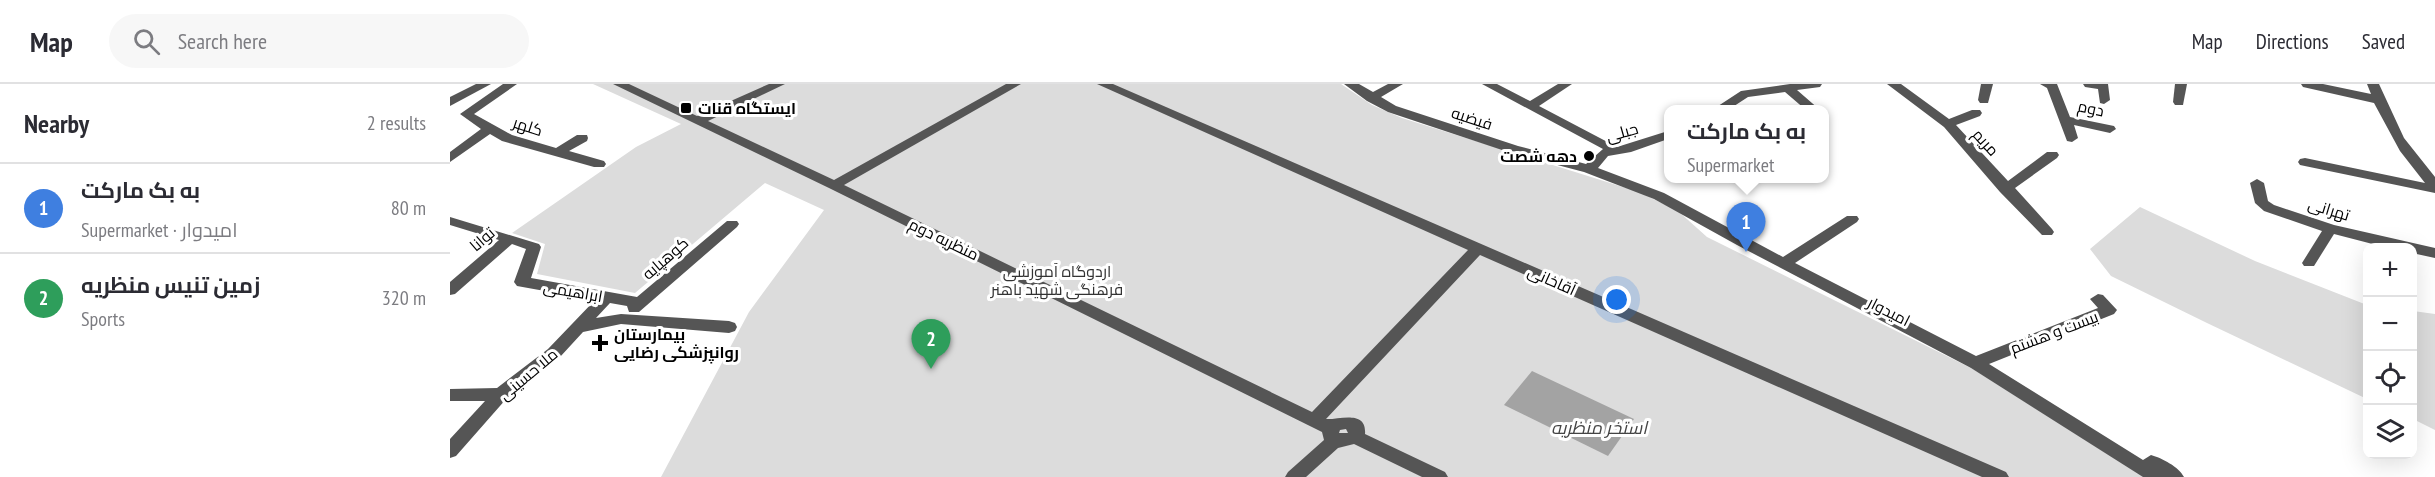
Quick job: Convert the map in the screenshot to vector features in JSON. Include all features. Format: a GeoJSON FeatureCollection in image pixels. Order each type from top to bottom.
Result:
{"type":"FeatureCollection","features":[{"type":"Feature","properties":{"kind":"street"},"geometry":{"type":"LineString","coordinates":[[450,102],[485,84]]}},
{"type":"Feature","properties":{"kind":"street","name":"کلهر"},"geometry":{"type":"LineString","coordinates":[[511,84],[466,114],[507,138],[599,164]]}},
{"type":"Feature","properties":{"kind":"street","name":"منظریه دوم"},"geometry":{"type":"LineString","coordinates":[[619,84],[834,185],[1314,421],[1333,435]]}},
{"type":"Feature","properties":{"kind":"street"},"geometry":{"type":"LineString","coordinates":[[697,120],[779,84]]}},
{"type":"Feature","properties":{"kind":"street"},"geometry":{"type":"LineString","coordinates":[[834,185],[1015,84]]}},
{"type":"Feature","properties":{"kind":"street","name":"آقاخانی"},"geometry":{"type":"LineString","coordinates":[[1103,84],[2000,477]]}},
{"type":"Feature","properties":{"kind":"street","name":"فیضیه"},"geometry":{"type":"LineString","coordinates":[[1350,84],[1392,109],[1502,146],[1591,168]]}},
{"type":"Feature","properties":{"kind":"street"},"geometry":{"type":"LineString","coordinates":[[1371,98],[1397,84]]}},
{"type":"Feature","properties":{"kind":"street"},"geometry":{"type":"LineString","coordinates":[[1488,84],[1531,106],[1609,152]]}},
{"type":"Feature","properties":{"kind":"street"},"geometry":{"type":"LineString","coordinates":[[1531,106],[1566,84]]}},
{"type":"Feature","properties":{"kind":"street"},"geometry":{"type":"LineString","coordinates":[[1723,105],[1741,89],[1787,88],[1816,84]]}},
{"type":"Feature","properties":{"kind":"street","name":"مریم"},"geometry":{"type":"LineString","coordinates":[[1893,84],[1948,124],[2047,232]]}},
{"type":"Feature","properties":{"kind":"street"},"geometry":{"type":"LineString","coordinates":[[1984,100],[1987,84]]}},
{"type":"Feature","properties":{"kind":"street","name":"دوم"},"geometry":{"type":"LineString","coordinates":[[2050,84],[2072,138]]}},
{"type":"Feature","properties":{"kind":"street"},"geometry":{"type":"LineString","coordinates":[[2089,84],[2104,87],[2104,100]]}},
{"type":"Feature","properties":{"kind":"street"},"geometry":{"type":"LineString","coordinates":[[2179,102],[2181,84]]}},
{"type":"Feature","properties":{"kind":"street"},"geometry":{"type":"LineString","coordinates":[[2307,84],[2379,100]]}},
{"type":"Feature","properties":{"kind":"street"},"geometry":{"type":"LineString","coordinates":[[2373,84],[2394,132],[2435,187]]}},
{"type":"Feature","properties":{"kind":"street"},"geometry":{"type":"LineString","coordinates":[[1787,88],[1808,105]]}},
{"type":"Feature","properties":{"kind":"street"},"geometry":{"type":"LineString","coordinates":[[1948,124],[1976,113]]}},
{"type":"Feature","properties":{"kind":"street","name":"دوم"},"geometry":{"type":"LineString","coordinates":[[2065,120],[2110,129]]}},
{"type":"Feature","properties":{"kind":"street"},"geometry":{"type":"LineString","coordinates":[[450,158],[489,129]]}},
{"type":"Feature","properties":{"kind":"street","name":"جبلی"},"geometry":{"type":"LineString","coordinates":[[1591,168],[1609,152],[1664,136]]}},
{"type":"Feature","properties":{"kind":"street","name":"کلهر"},"geometry":{"type":"LineString","coordinates":[[558,152],[582,138]]}},
{"type":"Feature","properties":{"kind":"street"},"geometry":{"type":"LineString","coordinates":[[2006,189],[2052,155]]}},
{"type":"Feature","properties":{"kind":"street"},"geometry":{"type":"LineString","coordinates":[[2305,162],[2435,187]]}},
{"type":"Feature","properties":{"kind":"street","name":"امیدوار"},"geometry":{"type":"LineString","coordinates":[[1591,168],[1645,187],[1789,260],[1981,362],[2084,426],[2175,477]]}},
{"type":"Feature","properties":{"kind":"street","name":"تهرانی"},"geometry":{"type":"LineString","coordinates":[[2257,183],[2262,203],[2269,208],[2330,229],[2390,243]]}},
{"type":"Feature","properties":{"kind":"street","name":"امیدوار"},"geometry":{"type":"LineString","coordinates":[[1645,187],[1981,362]]}},
{"type":"Feature","properties":{"kind":"street"},"geometry":{"type":"LineString","coordinates":[[1789,260],[1852,219]]}},
{"type":"Feature","properties":{"kind":"street","name":"ابراهیمی"},"geometry":{"type":"LineString","coordinates":[[450,221],[534,247],[522,282],[640,303]]}},
{"type":"Feature","properties":{"kind":"street","name":"کوهپایه"},"geometry":{"type":"LineString","coordinates":[[621,319],[732,224]]}},
{"type":"Feature","properties":{"kind":"street"},"geometry":{"type":"LineString","coordinates":[[2309,263],[2330,229]]}},
{"type":"Feature","properties":{"kind":"street","name":"توانا"},"geometry":{"type":"LineString","coordinates":[[450,290],[510,238]]}},
{"type":"Feature","properties":{"kind":"street"},"geometry":{"type":"LineString","coordinates":[[1314,421],[1478,248]]}},
{"type":"Feature","properties":{"kind":"street","name":"تهرانی"},"geometry":{"type":"LineString","coordinates":[[2417,249],[2435,253]]}},
{"type":"Feature","properties":{"kind":"street","name":"ملا حسینی"},"geometry":{"type":"LineString","coordinates":[[450,452],[501,394],[554,353],[607,297]]}},
{"type":"Feature","properties":{"kind":"street","name":"بیست و هشتم"},"geometry":{"type":"LineString","coordinates":[[1981,362],[2109,310],[2098,299]]}},
{"type":"Feature","properties":{"kind":"street"},"geometry":{"type":"LineString","coordinates":[[580,327],[621,319],[729,327]]}},
{"type":"Feature","properties":{"kind":"street"},"geometry":{"type":"LineString","coordinates":[[450,395],[501,394]]}},
{"type":"Feature","properties":{"kind":"street","name":"امیدوار"},"geometry":{"type":"LineString","coordinates":[[2084,426],[2157,477]]}},
{"type":"Feature","properties":{"kind":"street"},"geometry":{"type":"LineString","coordinates":[[1294,477],[1333,435],[1340,442],[1354,437],[1439,477]]}},
{"type":"Feature","properties":{"kind":"green space","name":"اردوگاه آموزشی فرهنگی شهید باهنر"},"geometry":{"type":"Polygon","coordinates":[[[593,84],[1341,84],[1372,105],[1402,118],[1639,192],[1678,211],[1707,237],[1973,369],[2144,477],[661,477],[749,312],[824,210],[765,183],[635,293],[537,274],[545,244],[512,233],[636,147],[681,124],[593,84]]]}},
{"type":"Feature","properties":{"kind":"green space"},"geometry":{"type":"Polygon","coordinates":[[[2140,207],[2255,261],[2363,303],[2363,397],[2111,276],[2090,249],[2140,207]]]}},
{"type":"Feature","properties":{"kind":"green space"},"geometry":{"type":"Polygon","coordinates":[[[2417,312],[2435,314],[2435,430],[2417,421],[2417,312]]]}},
{"type":"Feature","properties":{"kind":"water","name":"استخر منظریه"},"geometry":{"type":"Polygon","coordinates":[[[1532,371],[1634,419],[1608,456],[1504,405],[1532,371]]]}},
{"type":"Feature","properties":{"kind":"place","name":"ایستگاه قنات"},"geometry":{"type":"Point","coordinates":[686,108]}},
{"type":"Feature","properties":{"kind":"place","name":"دهه شصت"},"geometry":{"type":"Point","coordinates":[1589,156]}},
{"type":"Feature","properties":{"kind":"place","name":"به بک مارکت"},"geometry":{"type":"Point","coordinates":[1746,252]}},
{"type":"Feature","properties":{"kind":"place","name":"بیمارستان روانپزشکی رضایی"},"geometry":{"type":"Point","coordinates":[600,343]}},
{"type":"Feature","properties":{"kind":"place","name":"زمین تنیس منظریه"},"geometry":{"type":"Point","coordinates":[931,369]}}]}
